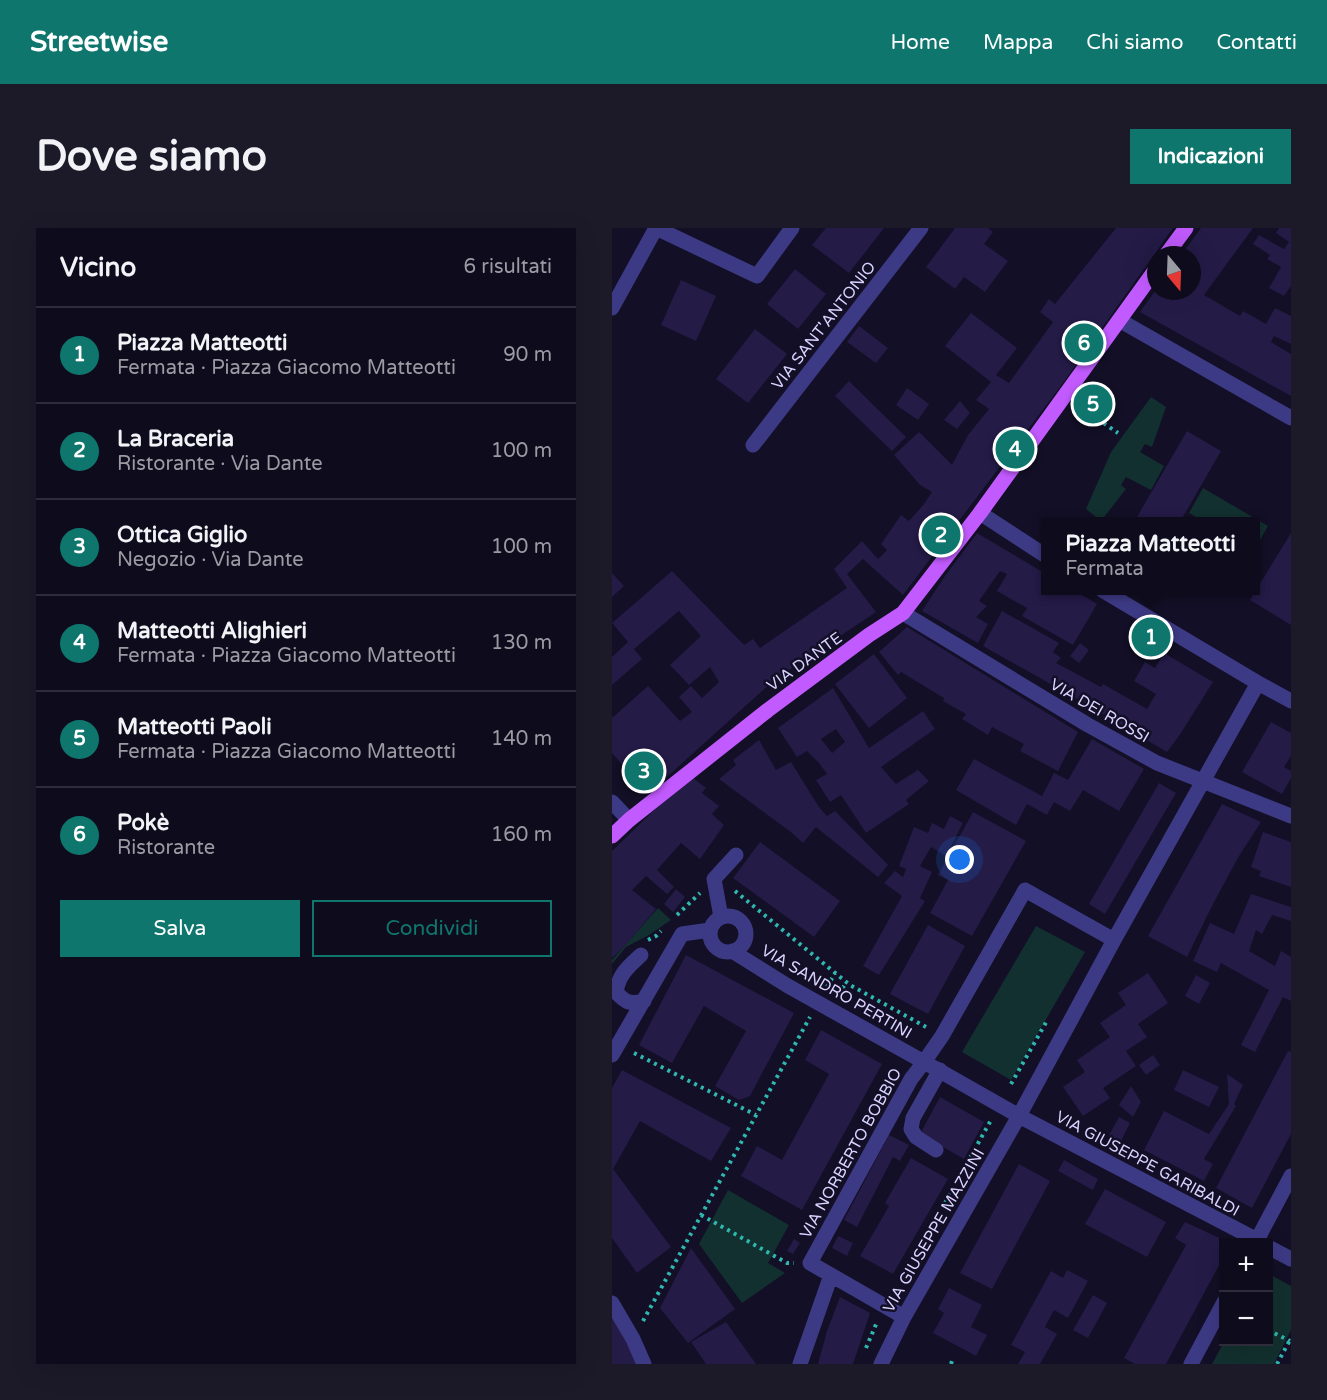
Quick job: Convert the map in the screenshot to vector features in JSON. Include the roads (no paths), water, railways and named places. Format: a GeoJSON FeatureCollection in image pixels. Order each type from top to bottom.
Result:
{"type":"FeatureCollection","features":[{"type":"Feature","properties":{"kind":"main road"},"geometry":{"type":"LineString","coordinates":[[1173,246],[1186,228]]}},
{"type":"Feature","properties":{"kind":"main road","name":"VIA DANTE"},"geometry":{"type":"LineString","coordinates":[[612,836],[768,710],[903,613],[980,513],[1147,281]]}},
{"type":"Feature","properties":{"kind":"street"},"geometry":{"type":"LineString","coordinates":[[612,308],[656,228],[757,276],[792,228]]}},
{"type":"Feature","properties":{"kind":"street","name":"VIA SANT'ANTONIO"},"geometry":{"type":"LineString","coordinates":[[753,445],[921,228]]}},
{"type":"Feature","properties":{"kind":"street"},"geometry":{"type":"LineString","coordinates":[[1119,320],[1291,418]]}},
{"type":"Feature","properties":{"kind":"street"},"geometry":{"type":"LineString","coordinates":[[980,513],[1041,553]]}},
{"type":"Feature","properties":{"kind":"street"},"geometry":{"type":"LineString","coordinates":[[1109,595],[1291,701]]}},
{"type":"Feature","properties":{"kind":"street","name":"VIA DEI ROSSI"},"geometry":{"type":"LineString","coordinates":[[903,613],[1098,731],[1157,763],[1291,816]]}},
{"type":"Feature","properties":{"kind":"street","name":"VIA GIUSEPPE MAZZINI"},"geometry":{"type":"LineString","coordinates":[[881,1364],[904,1317],[1020,1116],[1114,940],[1258,683]]}},
{"type":"Feature","properties":{"kind":"street"},"geometry":{"type":"LineString","coordinates":[[612,802],[629,820]]}},
{"type":"Feature","properties":{"kind":"street"},"geometry":{"type":"LineString","coordinates":[[615,1050],[682,934],[710,930],[712,924],[721,917],[714,879],[736,855]]}},
{"type":"Feature","properties":{"kind":"street","name":"VIA NORBERTO BOBBIO"},"geometry":{"type":"LineString","coordinates":[[904,1317],[810,1263],[911,1079],[942,1036],[1025,890],[1114,940]]}},
{"type":"Feature","properties":{"kind":"street","name":"VIA SANDRO PERTINI"},"geometry":{"type":"LineString","coordinates":[[710,930],[712,942],[716,947],[726,952],[738,948],[745,939],[745,928],[733,916],[721,917]]}},
{"type":"Feature","properties":{"kind":"street","name":"VIA SANDRO PERTINI"},"geometry":{"type":"LineString","coordinates":[[732,951],[788,986],[940,1070]]}},
{"type":"Feature","properties":{"kind":"street"},"geometry":{"type":"LineString","coordinates":[[641,955],[617,981],[616,992],[623,1001],[633,1003],[644,1001]]}},
{"type":"Feature","properties":{"kind":"street"},"geometry":{"type":"LineString","coordinates":[[936,1149],[916,1137],[911,1129],[913,1118],[940,1070]]}},
{"type":"Feature","properties":{"kind":"street","name":"VIA GIUSEPPE GARIBALDI"},"geometry":{"type":"LineString","coordinates":[[940,1070],[1020,1116],[1252,1238]]}},
{"type":"Feature","properties":{"kind":"street"},"geometry":{"type":"LineString","coordinates":[[1263,1238],[1291,1176]]}},
{"type":"Feature","properties":{"kind":"street","name":"VIA GIUSEPPE GARIBALDI"},"geometry":{"type":"LineString","coordinates":[[1273,1249],[1291,1258]]}},
{"type":"Feature","properties":{"kind":"street"},"geometry":{"type":"LineString","coordinates":[[800,1364],[831,1275]]}},
{"type":"Feature","properties":{"kind":"street"},"geometry":{"type":"LineString","coordinates":[[612,1303],[633,1339],[644,1364]]}},
{"type":"Feature","properties":{"kind":"street"},"geometry":{"type":"LineString","coordinates":[[1191,1364],[1219,1311]]}},
{"type":"Feature","properties":{"kind":"place","name":"Pokè"},"geometry":{"type":"Point","coordinates":[1084,343]}},
{"type":"Feature","properties":{"kind":"place","name":"Matteotti Paoli"},"geometry":{"type":"Point","coordinates":[1093,404]}},
{"type":"Feature","properties":{"kind":"place","name":"Matteotti Alighieri"},"geometry":{"type":"Point","coordinates":[1015,449]}},
{"type":"Feature","properties":{"kind":"place","name":"La Braceria"},"geometry":{"type":"Point","coordinates":[941,535]}},
{"type":"Feature","properties":{"kind":"place","name":"Piazza Matteotti"},"geometry":{"type":"Point","coordinates":[1151,637]}},
{"type":"Feature","properties":{"kind":"place","name":"Ottica Giglio"},"geometry":{"type":"Point","coordinates":[644,771]}}]}
